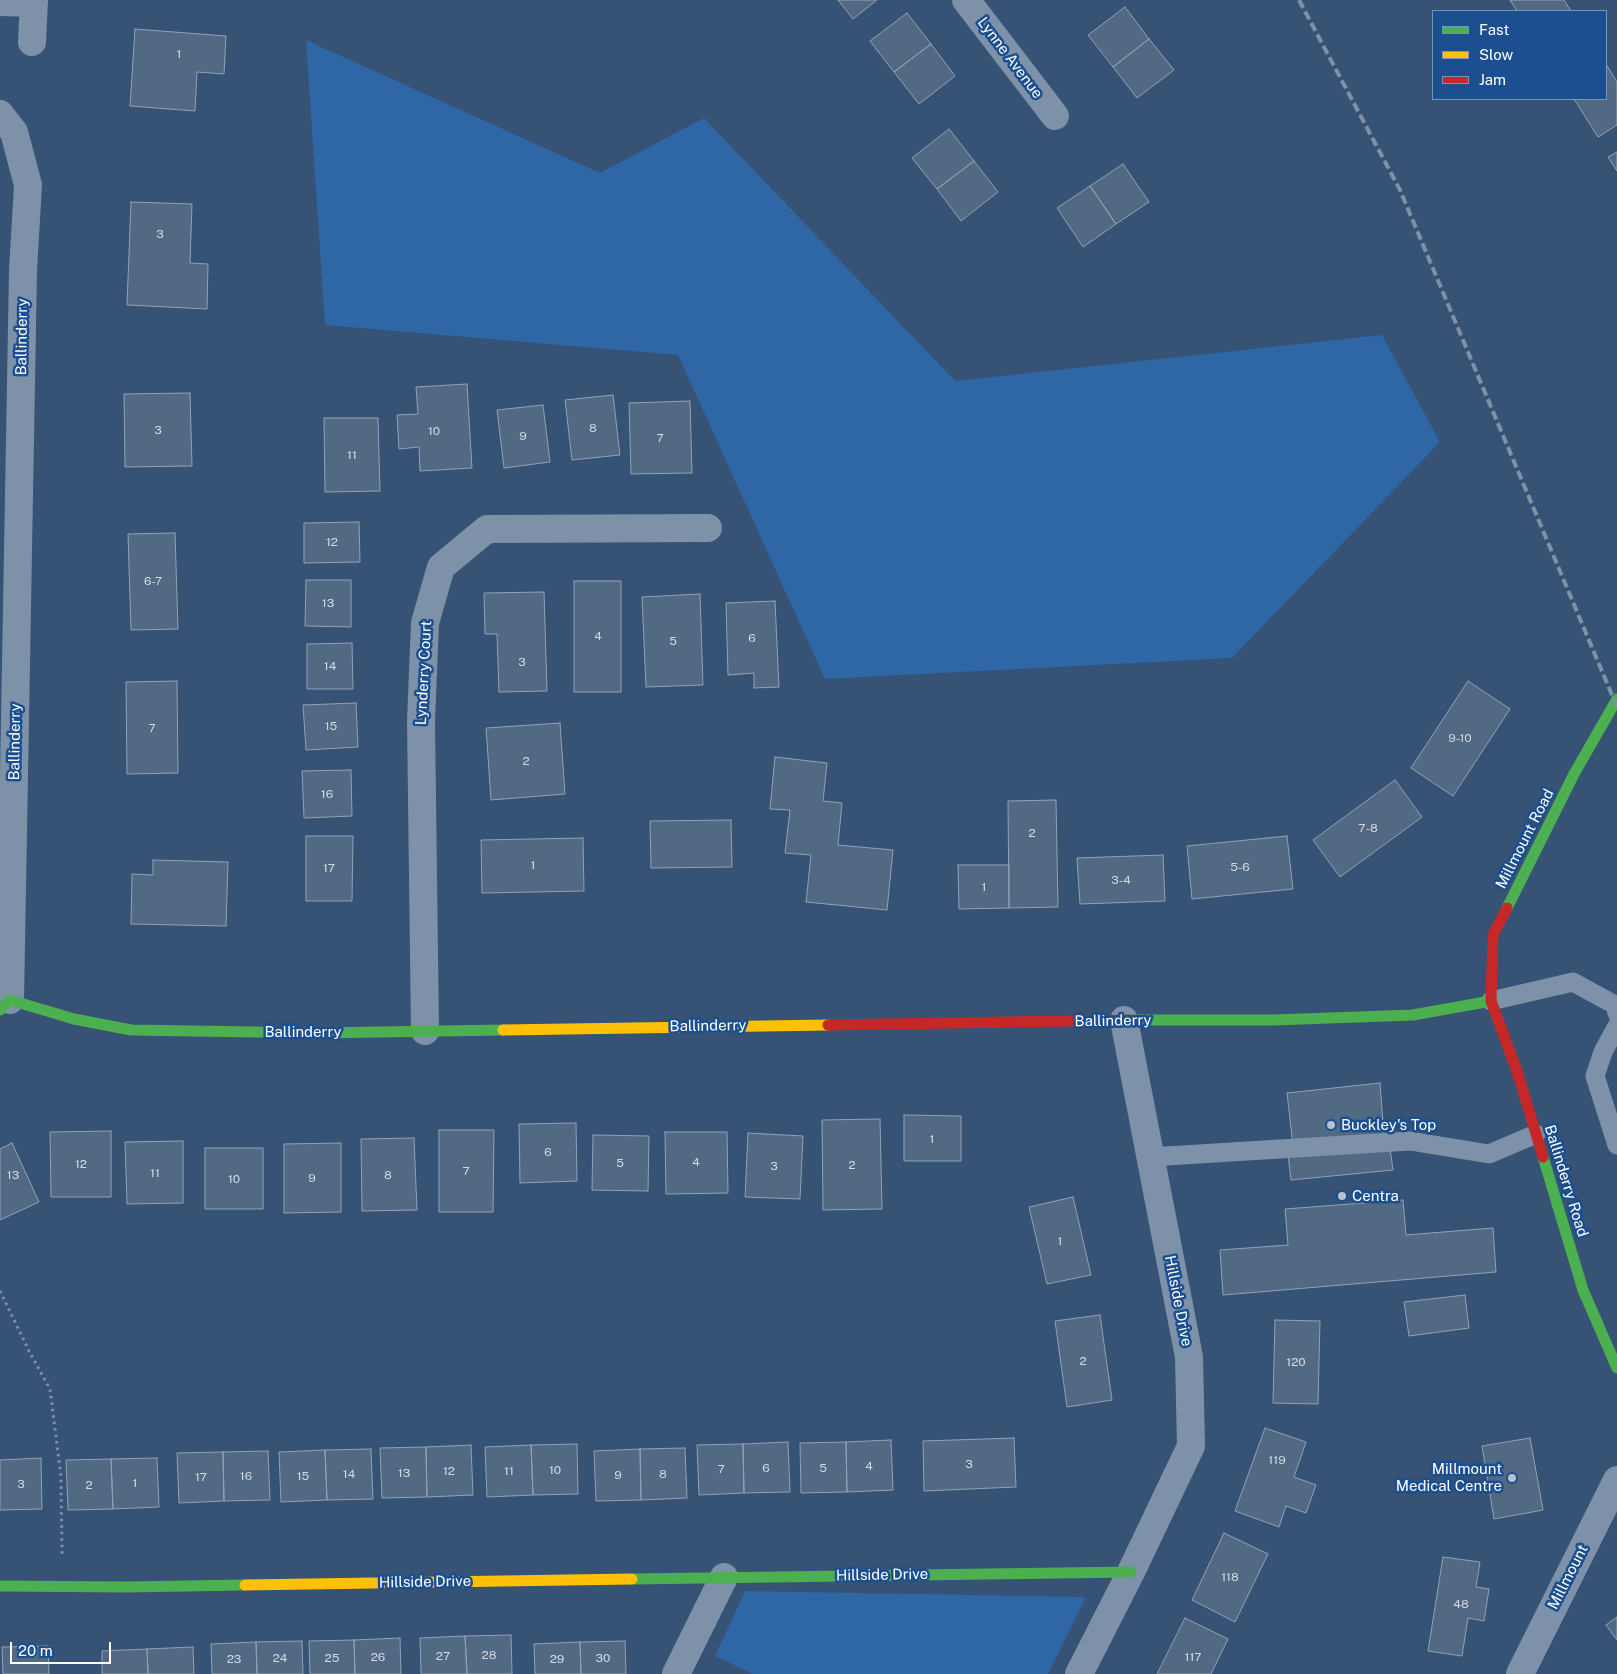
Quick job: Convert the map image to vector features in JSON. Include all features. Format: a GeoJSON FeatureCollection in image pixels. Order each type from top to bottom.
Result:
{"type":"FeatureCollection","features":[{"type":"Feature","properties":{"kind":"street","name":"Lynne Avenue"},"geometry":{"type":"LineString","coordinates":[[966,0],[1055,116]]}},
{"type":"Feature","properties":{"kind":"street"},"geometry":{"type":"LineString","coordinates":[[0,2],[34,2],[32,42]]}},
{"type":"Feature","properties":{"kind":"street","name":"Ballinderry"},"geometry":{"type":"LineString","coordinates":[[0,114],[14,132],[28,185],[23,270],[5,1005],[132,1030],[318,1033],[1124,1020],[1274,1020],[1413,1015],[1491,1000]]}},
{"type":"Feature","properties":{"kind":"street","name":"Lynderry Court"},"geometry":{"type":"LineString","coordinates":[[426,1031],[421,721],[425,623],[441,567],[488,530],[708,528]]}},
{"type":"Feature","properties":{"kind":"street","name":"Millmount Road"},"geometry":{"type":"LineString","coordinates":[[1491,1000],[1493,935],[1574,774],[1617,699]]}},
{"type":"Feature","properties":{"kind":"street","name":"Ballinderry Road"},"geometry":{"type":"LineString","coordinates":[[1491,1000],[1518,1071],[1583,1290],[1617,1368]]}},
{"type":"Feature","properties":{"kind":"street","name":"Hillside Drive"},"geometry":{"type":"LineString","coordinates":[[1079,1674],[1131,1572],[1191,1446],[1189,1357],[1124,1020]]}},
{"type":"Feature","properties":{"kind":"street","name":"Millmount"},"geometry":{"type":"LineString","coordinates":[[1520,1674],[1617,1480]]}},
{"type":"Feature","properties":{"kind":"street","name":"Hillside Drive"},"geometry":{"type":"LineString","coordinates":[[0,1586],[127,1587],[1131,1572]]}},
{"type":"Feature","properties":{"kind":"street"},"geometry":{"type":"LineString","coordinates":[[687,1671],[724,1577]]}},
{"type":"Feature","properties":{"kind":"lane"},"geometry":{"type":"LineString","coordinates":[[1491,1000],[1573,982],[1615,1005],[1617,1012]]}},
{"type":"Feature","properties":{"kind":"lane"},"geometry":{"type":"LineString","coordinates":[[1617,1026],[1602,1052],[1594,1076],[1617,1145]]}},
{"type":"Feature","properties":{"kind":"lane"},"geometry":{"type":"LineString","coordinates":[[1150,1157],[1410,1141],[1489,1154],[1536,1134]]}},
{"type":"Feature","properties":{"kind":"path"},"geometry":{"type":"LineString","coordinates":[[0,1291],[29,1352],[50,1389],[61,1477],[62,1586]]}},
{"type":"Feature","properties":{"kind":"shaded area"},"geometry":{"type":"Polygon","coordinates":[[[306,40],[600,173],[704,118],[955,381],[1382,335],[1440,442],[1232,658],[825,679],[678,355],[325,325],[306,40]]]}},
{"type":"Feature","properties":{"kind":"shaded area"},"geometry":{"type":"Polygon","coordinates":[[[745,1591],[1086,1597],[1048,1674],[753,1674],[715,1656],[745,1591]]]}},
{"type":"Feature","properties":{"kind":"building"},"geometry":{"type":"Polygon","coordinates":[[[838,0],[877,0],[853,19],[838,0]]]}},
{"type":"Feature","properties":{"kind":"building"},"geometry":{"type":"Polygon","coordinates":[[[1510,0],[1564,0],[1570,10],[1516,10],[1510,0]]]}},
{"type":"Feature","properties":{"kind":"building"},"geometry":{"type":"Polygon","coordinates":[[[1125,7],[1149,39],[1113,67],[1088,35],[1125,7]]]}},
{"type":"Feature","properties":{"kind":"building"},"geometry":{"type":"Polygon","coordinates":[[[907,13],[931,44],[894,72],[870,41],[907,13]]]}},
{"type":"Feature","properties":{"kind":"building"},"geometry":{"type":"Polygon","coordinates":[[[135,29],[226,36],[224,74],[197,72],[195,111],[130,106],[135,29]]]}},
{"type":"Feature","properties":{"kind":"building"},"geometry":{"type":"Polygon","coordinates":[[[1149,39],[1174,70],[1137,98],[1113,67],[1149,39]]]}},
{"type":"Feature","properties":{"kind":"building"},"geometry":{"type":"Polygon","coordinates":[[[931,44],[955,76],[919,104],[894,72],[931,44]]]}},
{"type":"Feature","properties":{"kind":"building"},"geometry":{"type":"Polygon","coordinates":[[[1607,66],[1617,82],[1617,125],[1598,137],[1575,100],[1607,100],[1607,66]]]}},
{"type":"Feature","properties":{"kind":"building"},"geometry":{"type":"Polygon","coordinates":[[[949,129],[974,161],[937,189],[912,158],[949,129]]]}},
{"type":"Feature","properties":{"kind":"building"},"geometry":{"type":"Polygon","coordinates":[[[1617,152],[1617,171],[1608,157],[1617,152]]]}},
{"type":"Feature","properties":{"kind":"building"},"geometry":{"type":"Polygon","coordinates":[[[974,161],[998,192],[961,221],[937,189],[974,161]]]}},
{"type":"Feature","properties":{"kind":"building"},"geometry":{"type":"Polygon","coordinates":[[[1123,164],[1149,202],[1116,224],[1090,186],[1123,164]]]}},
{"type":"Feature","properties":{"kind":"building"},"geometry":{"type":"Polygon","coordinates":[[[1090,186],[1116,224],[1083,247],[1057,208],[1090,186]]]}},
{"type":"Feature","properties":{"kind":"building"},"geometry":{"type":"Polygon","coordinates":[[[131,202],[192,204],[190,263],[208,264],[207,309],[127,305],[131,202]]]}},
{"type":"Feature","properties":{"kind":"building"},"geometry":{"type":"Polygon","coordinates":[[[467,384],[472,468],[420,471],[419,447],[399,449],[397,415],[418,414],[416,387],[467,384]]]}},
{"type":"Feature","properties":{"kind":"building"},"geometry":{"type":"Polygon","coordinates":[[[190,393],[192,466],[125,467],[124,394],[190,393]]]}},
{"type":"Feature","properties":{"kind":"building"},"geometry":{"type":"Polygon","coordinates":[[[613,395],[620,455],[572,460],[565,400],[613,395]]]}},
{"type":"Feature","properties":{"kind":"building"},"geometry":{"type":"Polygon","coordinates":[[[690,401],[692,473],[631,474],[629,403],[690,401]]]}},
{"type":"Feature","properties":{"kind":"building"},"geometry":{"type":"Polygon","coordinates":[[[543,405],[550,462],[504,468],[497,410],[543,405]]]}},
{"type":"Feature","properties":{"kind":"building"},"geometry":{"type":"Polygon","coordinates":[[[324,418],[378,418],[380,491],[325,492],[324,418]]]}},
{"type":"Feature","properties":{"kind":"building"},"geometry":{"type":"Polygon","coordinates":[[[359,522],[360,562],[304,563],[304,523],[359,522]]]}},
{"type":"Feature","properties":{"kind":"building"},"geometry":{"type":"Polygon","coordinates":[[[175,533],[178,629],[131,630],[128,534],[175,533]]]}},
{"type":"Feature","properties":{"kind":"building"},"geometry":{"type":"Polygon","coordinates":[[[306,580],[351,580],[351,627],[305,626],[306,580]]]}},
{"type":"Feature","properties":{"kind":"building"},"geometry":{"type":"Polygon","coordinates":[[[574,581],[621,581],[621,692],[574,692],[574,581]]]}},
{"type":"Feature","properties":{"kind":"building"},"geometry":{"type":"Polygon","coordinates":[[[544,592],[547,691],[499,692],[497,634],[485,634],[484,593],[544,592]]]}},
{"type":"Feature","properties":{"kind":"building"},"geometry":{"type":"Polygon","coordinates":[[[700,594],[703,685],[646,687],[642,597],[700,594]]]}},
{"type":"Feature","properties":{"kind":"building"},"geometry":{"type":"Polygon","coordinates":[[[775,601],[779,687],[754,688],[754,673],[728,675],[726,603],[775,601]]]}},
{"type":"Feature","properties":{"kind":"building"},"geometry":{"type":"Polygon","coordinates":[[[352,643],[353,689],[307,689],[307,644],[352,643]]]}},
{"type":"Feature","properties":{"kind":"building"},"geometry":{"type":"Polygon","coordinates":[[[177,681],[178,773],[127,774],[126,682],[177,681]]]}},
{"type":"Feature","properties":{"kind":"building"},"geometry":{"type":"Polygon","coordinates":[[[1468,681],[1510,709],[1453,796],[1411,768],[1468,681]]]}},
{"type":"Feature","properties":{"kind":"building"},"geometry":{"type":"Polygon","coordinates":[[[356,703],[358,747],[306,750],[303,705],[356,703]]]}},
{"type":"Feature","properties":{"kind":"building"},"geometry":{"type":"Polygon","coordinates":[[[560,723],[565,794],[491,800],[486,728],[560,723]]]}},
{"type":"Feature","properties":{"kind":"building"},"geometry":{"type":"Polygon","coordinates":[[[775,757],[827,763],[823,801],[842,803],[838,845],[893,850],[887,910],[806,902],[811,855],[785,853],[790,810],[770,809],[775,757]]]}},
{"type":"Feature","properties":{"kind":"building"},"geometry":{"type":"Polygon","coordinates":[[[351,770],[352,816],[304,818],[302,771],[351,770]]]}},
{"type":"Feature","properties":{"kind":"building"},"geometry":{"type":"Polygon","coordinates":[[[1395,780],[1422,817],[1340,877],[1313,840],[1395,780]]]}},
{"type":"Feature","properties":{"kind":"building"},"geometry":{"type":"Polygon","coordinates":[[[1056,800],[1058,907],[1009,908],[1008,801],[1056,800]]]}},
{"type":"Feature","properties":{"kind":"building"},"geometry":{"type":"Polygon","coordinates":[[[731,820],[732,867],[651,868],[650,821],[731,820]]]}},
{"type":"Feature","properties":{"kind":"building"},"geometry":{"type":"Polygon","coordinates":[[[306,836],[353,836],[352,901],[306,901],[306,836]]]}},
{"type":"Feature","properties":{"kind":"building"},"geometry":{"type":"Polygon","coordinates":[[[1287,836],[1293,889],[1192,899],[1187,846],[1287,836]]]}},
{"type":"Feature","properties":{"kind":"building"},"geometry":{"type":"Polygon","coordinates":[[[583,838],[584,891],[482,893],[481,840],[583,838]]]}},
{"type":"Feature","properties":{"kind":"building"},"geometry":{"type":"Polygon","coordinates":[[[1163,855],[1165,901],[1080,904],[1077,858],[1163,855]]]}},
{"type":"Feature","properties":{"kind":"building"},"geometry":{"type":"Polygon","coordinates":[[[153,860],[228,862],[226,926],[131,924],[132,874],[153,875],[153,860]]]}},
{"type":"Feature","properties":{"kind":"building"},"geometry":{"type":"Polygon","coordinates":[[[958,865],[1009,865],[1009,908],[959,909],[958,865]]]}},
{"type":"Feature","properties":{"kind":"building"},"geometry":{"type":"Polygon","coordinates":[[[1380,1083],[1385,1148],[1390,1148],[1393,1170],[1291,1180],[1288,1155],[1294,1154],[1287,1093],[1380,1083]]]}},
{"type":"Feature","properties":{"kind":"building"},"geometry":{"type":"Polygon","coordinates":[[[904,1115],[961,1116],[961,1161],[904,1161],[904,1115]]]}},
{"type":"Feature","properties":{"kind":"building"},"geometry":{"type":"Polygon","coordinates":[[[880,1119],[882,1209],[823,1210],[822,1120],[880,1119]]]}},
{"type":"Feature","properties":{"kind":"building"},"geometry":{"type":"Polygon","coordinates":[[[576,1123],[577,1181],[520,1183],[519,1124],[576,1123]]]}},
{"type":"Feature","properties":{"kind":"building"},"geometry":{"type":"Polygon","coordinates":[[[439,1130],[494,1130],[493,1212],[439,1212],[439,1130]]]}},
{"type":"Feature","properties":{"kind":"building"},"geometry":{"type":"Polygon","coordinates":[[[111,1131],[111,1197],[51,1197],[50,1132],[111,1131]]]}},
{"type":"Feature","properties":{"kind":"building"},"geometry":{"type":"Polygon","coordinates":[[[665,1132],[727,1132],[728,1193],[666,1194],[665,1132]]]}},
{"type":"Feature","properties":{"kind":"building"},"geometry":{"type":"Polygon","coordinates":[[[748,1133],[803,1136],[800,1199],[745,1197],[748,1133]]]}},
{"type":"Feature","properties":{"kind":"building"},"geometry":{"type":"Polygon","coordinates":[[[593,1135],[649,1136],[648,1191],[592,1190],[593,1135]]]}},
{"type":"Feature","properties":{"kind":"building"},"geometry":{"type":"Polygon","coordinates":[[[414,1138],[417,1210],[362,1211],[361,1139],[414,1138]]]}},
{"type":"Feature","properties":{"kind":"building"},"geometry":{"type":"Polygon","coordinates":[[[183,1141],[183,1203],[127,1204],[125,1142],[183,1141]]]}},
{"type":"Feature","properties":{"kind":"building"},"geometry":{"type":"Polygon","coordinates":[[[12,1143],[39,1202],[0,1220],[0,1149],[12,1143]]]}},
{"type":"Feature","properties":{"kind":"building"},"geometry":{"type":"Polygon","coordinates":[[[341,1143],[341,1212],[284,1213],[284,1144],[341,1143]]]}},
{"type":"Feature","properties":{"kind":"building"},"geometry":{"type":"Polygon","coordinates":[[[205,1148],[263,1148],[263,1209],[205,1209],[205,1148]]]}},
{"type":"Feature","properties":{"kind":"building"},"geometry":{"type":"Polygon","coordinates":[[[1073,1197],[1091,1275],[1047,1284],[1029,1207],[1073,1197]]]}},
{"type":"Feature","properties":{"kind":"building"},"geometry":{"type":"Polygon","coordinates":[[[1403,1200],[1406,1235],[1493,1228],[1496,1272],[1223,1295],[1220,1250],[1288,1245],[1285,1209],[1403,1200]]]}},
{"type":"Feature","properties":{"kind":"building"},"geometry":{"type":"Polygon","coordinates":[[[1465,1295],[1469,1328],[1409,1336],[1404,1302],[1465,1295]]]}},
{"type":"Feature","properties":{"kind":"building"},"geometry":{"type":"Polygon","coordinates":[[[1100,1315],[1112,1400],[1067,1407],[1055,1321],[1100,1315]]]}},
{"type":"Feature","properties":{"kind":"building"},"geometry":{"type":"Polygon","coordinates":[[[1275,1320],[1320,1321],[1318,1404],[1273,1403],[1275,1320]]]}},
{"type":"Feature","properties":{"kind":"building"},"geometry":{"type":"Polygon","coordinates":[[[1265,1428],[1306,1442],[1294,1477],[1316,1485],[1306,1513],[1286,1506],[1279,1527],[1235,1511],[1265,1428]]]}},
{"type":"Feature","properties":{"kind":"building"},"geometry":{"type":"Polygon","coordinates":[[[1014,1438],[1016,1487],[924,1491],[923,1441],[1014,1438]]]}},
{"type":"Feature","properties":{"kind":"building","name":"Millmount Medical Centre"},"geometry":{"type":"Polygon","coordinates":[[[1530,1438],[1543,1510],[1494,1519],[1482,1446],[1530,1438]]]}},
{"type":"Feature","properties":{"kind":"building"},"geometry":{"type":"Polygon","coordinates":[[[891,1440],[893,1490],[847,1492],[846,1442],[891,1440]]]}},
{"type":"Feature","properties":{"kind":"building"},"geometry":{"type":"Polygon","coordinates":[[[788,1442],[790,1492],[744,1493],[743,1444],[788,1442]]]}},
{"type":"Feature","properties":{"kind":"building"},"geometry":{"type":"Polygon","coordinates":[[[846,1442],[847,1492],[801,1493],[800,1443],[846,1442]]]}},
{"type":"Feature","properties":{"kind":"building"},"geometry":{"type":"Polygon","coordinates":[[[577,1444],[578,1494],[533,1495],[531,1445],[577,1444]]]}},
{"type":"Feature","properties":{"kind":"building"},"geometry":{"type":"Polygon","coordinates":[[[743,1444],[744,1493],[699,1495],[697,1445],[743,1444]]]}},
{"type":"Feature","properties":{"kind":"building"},"geometry":{"type":"Polygon","coordinates":[[[471,1445],[473,1495],[427,1497],[426,1447],[471,1445]]]}},
{"type":"Feature","properties":{"kind":"building"},"geometry":{"type":"Polygon","coordinates":[[[531,1445],[533,1495],[487,1497],[485,1447],[531,1445]]]}},
{"type":"Feature","properties":{"kind":"building"},"geometry":{"type":"Polygon","coordinates":[[[426,1447],[427,1497],[382,1498],[380,1448],[426,1447]]]}},
{"type":"Feature","properties":{"kind":"building"},"geometry":{"type":"Polygon","coordinates":[[[685,1448],[687,1498],[641,1500],[640,1449],[685,1448]]]}},
{"type":"Feature","properties":{"kind":"building"},"geometry":{"type":"Polygon","coordinates":[[[371,1449],[373,1499],[327,1500],[325,1450],[371,1449]]]}},
{"type":"Feature","properties":{"kind":"building"},"geometry":{"type":"Polygon","coordinates":[[[640,1449],[641,1500],[596,1501],[594,1451],[640,1449]]]}},
{"type":"Feature","properties":{"kind":"building"},"geometry":{"type":"Polygon","coordinates":[[[325,1450],[327,1500],[281,1502],[279,1452],[325,1450]]]}},
{"type":"Feature","properties":{"kind":"building"},"geometry":{"type":"Polygon","coordinates":[[[268,1451],[270,1500],[224,1501],[223,1452],[268,1451]]]}},
{"type":"Feature","properties":{"kind":"building"},"geometry":{"type":"Polygon","coordinates":[[[223,1452],[224,1501],[179,1503],[177,1453],[223,1452]]]}},
{"type":"Feature","properties":{"kind":"building"},"geometry":{"type":"Polygon","coordinates":[[[41,1458],[42,1509],[0,1510],[0,1460],[41,1458]]]}},
{"type":"Feature","properties":{"kind":"building"},"geometry":{"type":"Polygon","coordinates":[[[157,1458],[159,1507],[113,1509],[111,1459],[157,1458]]]}},
{"type":"Feature","properties":{"kind":"building"},"geometry":{"type":"Polygon","coordinates":[[[111,1459],[113,1509],[68,1510],[66,1460],[111,1459]]]}},
{"type":"Feature","properties":{"kind":"building"},"geometry":{"type":"Polygon","coordinates":[[[1224,1533],[1268,1554],[1235,1622],[1192,1600],[1224,1533]]]}},
{"type":"Feature","properties":{"kind":"building"},"geometry":{"type":"Polygon","coordinates":[[[1443,1557],[1480,1562],[1476,1587],[1489,1589],[1484,1621],[1468,1618],[1462,1656],[1428,1651],[1443,1557]]]}},
{"type":"Feature","properties":{"kind":"building"},"geometry":{"type":"Polygon","coordinates":[[[1617,1617],[1617,1640],[1606,1625],[1617,1617]]]}},
{"type":"Feature","properties":{"kind":"building"},"geometry":{"type":"Polygon","coordinates":[[[1185,1618],[1228,1639],[1211,1674],[1157,1674],[1185,1618]]]}},
{"type":"Feature","properties":{"kind":"building"},"geometry":{"type":"Polygon","coordinates":[[[511,1635],[512,1674],[467,1674],[465,1636],[511,1635]]]}},
{"type":"Feature","properties":{"kind":"building"},"geometry":{"type":"Polygon","coordinates":[[[465,1636],[467,1674],[421,1674],[420,1638],[465,1636]]]}},
{"type":"Feature","properties":{"kind":"building"},"geometry":{"type":"Polygon","coordinates":[[[400,1638],[401,1674],[355,1674],[354,1640],[400,1638]]]}},
{"type":"Feature","properties":{"kind":"building"},"geometry":{"type":"Polygon","coordinates":[[[354,1640],[355,1674],[310,1674],[309,1641],[354,1640]]]}},
{"type":"Feature","properties":{"kind":"building"},"geometry":{"type":"Polygon","coordinates":[[[302,1641],[303,1674],[257,1674],[256,1642],[302,1641]]]}},
{"type":"Feature","properties":{"kind":"building"},"geometry":{"type":"Polygon","coordinates":[[[625,1641],[626,1674],[581,1674],[580,1642],[625,1641]]]}},
{"type":"Feature","properties":{"kind":"building"},"geometry":{"type":"Polygon","coordinates":[[[256,1642],[257,1674],[212,1674],[211,1644],[256,1642]]]}},
{"type":"Feature","properties":{"kind":"building"},"geometry":{"type":"Polygon","coordinates":[[[580,1642],[581,1674],[535,1674],[534,1644],[580,1642]]]}},
{"type":"Feature","properties":{"kind":"building"},"geometry":{"type":"Polygon","coordinates":[[[48,1646],[49,1674],[3,1674],[2,1647],[48,1646]]]}},
{"type":"Feature","properties":{"kind":"building"},"geometry":{"type":"Polygon","coordinates":[[[193,1647],[194,1674],[148,1674],[147,1649],[193,1647]]]}},
{"type":"Feature","properties":{"kind":"building"},"geometry":{"type":"Polygon","coordinates":[[[147,1649],[148,1674],[102,1674],[102,1651],[147,1649]]]}},
{"type":"Feature","properties":{"kind":"railway"},"geometry":{"type":"LineString","coordinates":[[1299,0],[1400,190],[1617,707]]}},
{"type":"Feature","properties":{"kind":"traffic: fast"},"geometry":{"type":"LineString","coordinates":[[1507,908],[1574,774],[1617,699]]}},
{"type":"Feature","properties":{"kind":"traffic: fast"},"geometry":{"type":"LineString","coordinates":[[0,1010],[10,1000],[74,1019],[131,1030],[318,1033],[503,1030]]}},
{"type":"Feature","properties":{"kind":"traffic: fast"},"geometry":{"type":"LineString","coordinates":[[1130,1020],[1274,1020],[1413,1015],[1491,1001]]}},
{"type":"Feature","properties":{"kind":"traffic: fast"},"geometry":{"type":"LineString","coordinates":[[1543,1157],[1583,1290],[1617,1368]]}},
{"type":"Feature","properties":{"kind":"traffic: fast"},"geometry":{"type":"LineString","coordinates":[[632,1579],[1131,1572]]}},
{"type":"Feature","properties":{"kind":"traffic: fast"},"geometry":{"type":"LineString","coordinates":[[0,1586],[127,1587],[245,1585]]}},
{"type":"Feature","properties":{"kind":"traffic: slow"},"geometry":{"type":"LineString","coordinates":[[503,1030],[828,1025]]}},
{"type":"Feature","properties":{"kind":"traffic: slow"},"geometry":{"type":"LineString","coordinates":[[245,1585],[632,1579]]}},
{"type":"Feature","properties":{"kind":"traffic: jam"},"geometry":{"type":"LineString","coordinates":[[1507,908],[1493,935],[1491,1001],[1517,1071],[1543,1157]]}},
{"type":"Feature","properties":{"kind":"traffic: jam"},"geometry":{"type":"LineString","coordinates":[[828,1025],[1130,1020]]}},
{"type":"Feature","properties":{"kind":"place","name":"Buckley's Top"},"geometry":{"type":"Point","coordinates":[1331,1125]}},
{"type":"Feature","properties":{"kind":"place","name":"Centra"},"geometry":{"type":"Point","coordinates":[1342,1196]}},
{"type":"Feature","properties":{"kind":"place","name":"Millmount Medical Centre"},"geometry":{"type":"Point","coordinates":[1512,1478]}}]}
